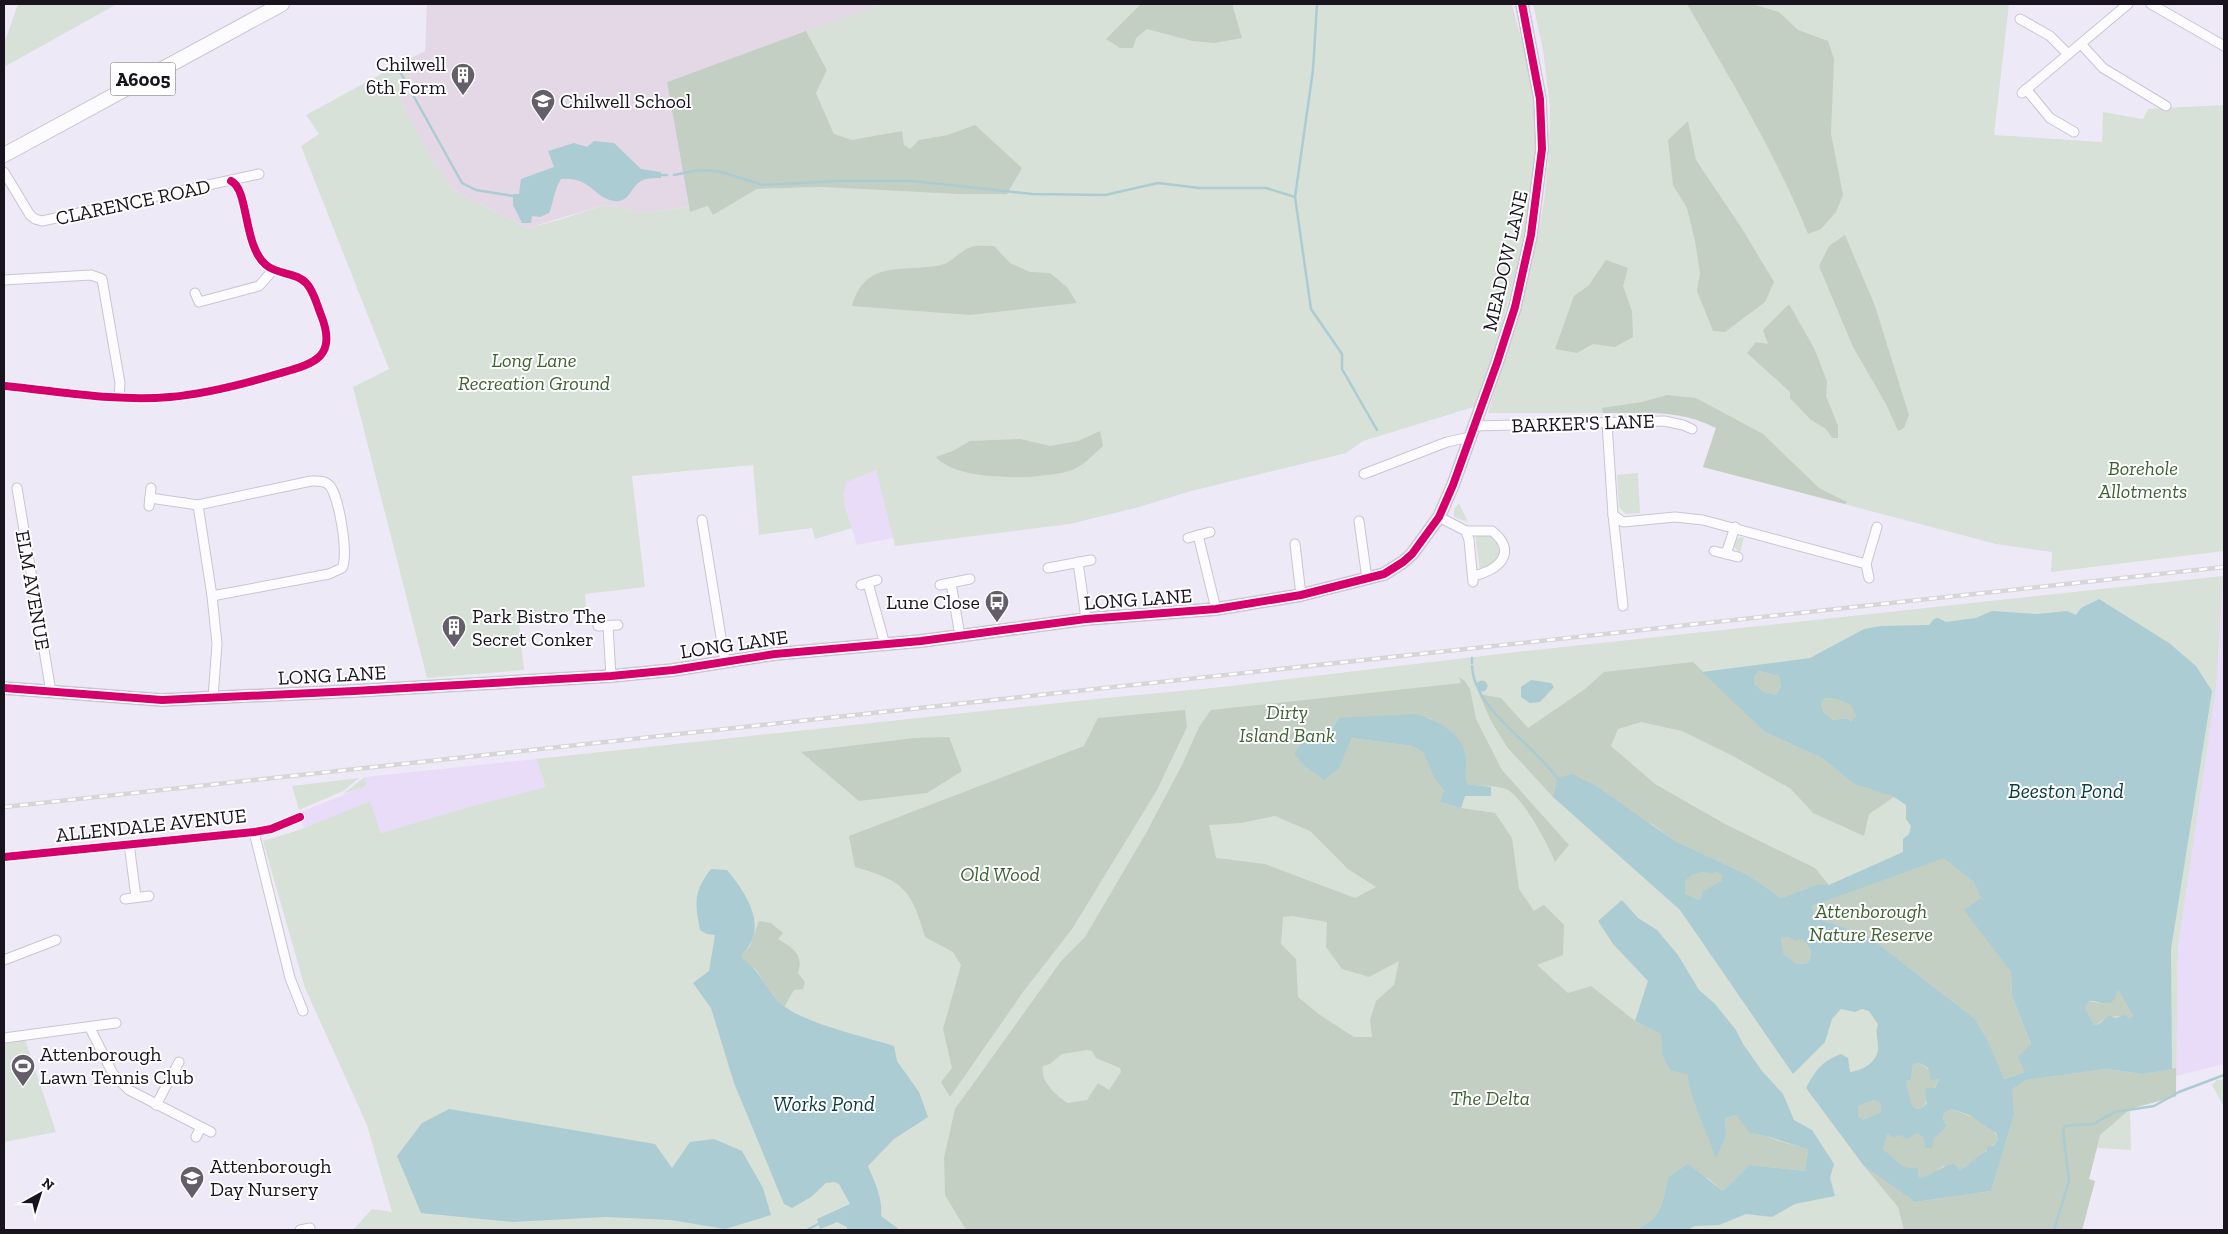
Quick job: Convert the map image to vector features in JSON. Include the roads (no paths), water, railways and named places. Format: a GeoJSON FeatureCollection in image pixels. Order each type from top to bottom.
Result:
{"type":"FeatureCollection","features":[{"type":"Feature","properties":{"kind":"main road","name":"A6005"},"geometry":{"type":"LineString","coordinates":[[4,155],[282,4]]}},
{"type":"Feature","properties":{"kind":"street","name":"MEADOW LANE"},"geometry":{"type":"LineString","coordinates":[[1439,517],[1472,432],[1515,307],[1531,235],[1542,149],[1540,99],[1522,4]]}},
{"type":"Feature","properties":{"kind":"street"},"geometry":{"type":"LineString","coordinates":[[2074,132],[2050,118],[2024,91],[2128,4]]}},
{"type":"Feature","properties":{"kind":"street"},"geometry":{"type":"LineString","coordinates":[[2151,4],[2224,46]]}},
{"type":"Feature","properties":{"kind":"street"},"geometry":{"type":"LineString","coordinates":[[2020,19],[2050,36],[2068,54]]}},
{"type":"Feature","properties":{"kind":"street"},"geometry":{"type":"LineString","coordinates":[[2081,44],[2103,68],[2164,102],[2166,106]]}},
{"type":"Feature","properties":{"kind":"street","name":"CLARENCE ROAD"},"geometry":{"type":"LineString","coordinates":[[4,172],[30,215],[42,221],[258,174]]}},
{"type":"Feature","properties":{"kind":"street"},"geometry":{"type":"LineString","coordinates":[[4,386],[119,397],[170,397],[254,382],[316,360],[326,348],[328,335],[311,291],[300,278],[273,270],[258,257],[252,245],[240,190],[231,181]]}},
{"type":"Feature","properties":{"kind":"street"},"geometry":{"type":"LineString","coordinates":[[196,293],[199,302],[259,286],[273,270]]}},
{"type":"Feature","properties":{"kind":"street"},"geometry":{"type":"LineString","coordinates":[[4,280],[91,275],[102,279],[120,382],[119,397]]}},
{"type":"Feature","properties":{"kind":"street","name":"BARKER'S LANE"},"geometry":{"type":"LineString","coordinates":[[1364,474],[1472,432],[1664,421],[1692,429]]}},
{"type":"Feature","properties":{"kind":"street"},"geometry":{"type":"LineString","coordinates":[[1607,423],[1613,515],[1623,606]]}},
{"type":"Feature","properties":{"kind":"street"},"geometry":{"type":"LineString","coordinates":[[1373,458],[1378,468]]}},
{"type":"Feature","properties":{"kind":"street"},"geometry":{"type":"LineString","coordinates":[[151,488],[150,502],[198,505],[320,481],[330,486],[335,496],[346,555],[345,562],[339,571],[212,596]]}},
{"type":"Feature","properties":{"kind":"street","name":"ELM AVENUE"},"geometry":{"type":"LineString","coordinates":[[16,488],[51,692]]}},
{"type":"Feature","properties":{"kind":"street"},"geometry":{"type":"LineString","coordinates":[[198,505],[212,596],[217,644],[213,698]]}},
{"type":"Feature","properties":{"kind":"street"},"geometry":{"type":"LineString","coordinates":[[1613,515],[1624,522],[1683,517],[1735,527],[1866,564]]}},
{"type":"Feature","properties":{"kind":"street"},"geometry":{"type":"LineString","coordinates":[[1439,517],[1466,531],[1492,532],[1499,539],[1504,551],[1497,568],[1473,579],[1469,540],[1466,531]]}},
{"type":"Feature","properties":{"kind":"street","name":"LONG LANE"},"geometry":{"type":"LineString","coordinates":[[4,688],[147,699],[213,698],[611,676],[802,651],[886,645],[1086,619],[1216,609],[1301,595],[1384,574],[1403,562],[1424,539],[1439,517]]}},
{"type":"Feature","properties":{"kind":"street"},"geometry":{"type":"LineString","coordinates":[[702,520],[725,662]]}},
{"type":"Feature","properties":{"kind":"street"},"geometry":{"type":"LineString","coordinates":[[1359,521],[1367,579]]}},
{"type":"Feature","properties":{"kind":"street"},"geometry":{"type":"LineString","coordinates":[[1726,554],[1735,527]]}},
{"type":"Feature","properties":{"kind":"street"},"geometry":{"type":"LineString","coordinates":[[1869,578],[1866,564],[1877,527]]}},
{"type":"Feature","properties":{"kind":"street"},"geometry":{"type":"LineString","coordinates":[[1188,538],[1210,532]]}},
{"type":"Feature","properties":{"kind":"street"},"geometry":{"type":"LineString","coordinates":[[1198,535],[1216,609]]}},
{"type":"Feature","properties":{"kind":"street"},"geometry":{"type":"LineString","coordinates":[[1296,544],[1301,595]]}},
{"type":"Feature","properties":{"kind":"street"},"geometry":{"type":"LineString","coordinates":[[1714,551],[1738,557]]}},
{"type":"Feature","properties":{"kind":"street"},"geometry":{"type":"LineString","coordinates":[[1048,568],[1091,560]]}},
{"type":"Feature","properties":{"kind":"street"},"geometry":{"type":"LineString","coordinates":[[1078,562],[1086,619]]}},
{"type":"Feature","properties":{"kind":"street"},"geometry":{"type":"LineString","coordinates":[[940,584],[970,579]]}},
{"type":"Feature","properties":{"kind":"street"},"geometry":{"type":"LineString","coordinates":[[868,583],[886,645]]}},
{"type":"Feature","properties":{"kind":"street"},"geometry":{"type":"LineString","coordinates":[[951,583],[960,636]]}},
{"type":"Feature","properties":{"kind":"street"},"geometry":{"type":"LineString","coordinates":[[598,626],[618,625]]}},
{"type":"Feature","properties":{"kind":"street"},"geometry":{"type":"LineString","coordinates":[[608,626],[611,676]]}},
{"type":"Feature","properties":{"kind":"street","name":"ALLENDALE AVENUE"},"geometry":{"type":"LineString","coordinates":[[4,858],[254,832],[300,817]]}},
{"type":"Feature","properties":{"kind":"street"},"geometry":{"type":"LineString","coordinates":[[254,832],[290,978],[303,1011]]}},
{"type":"Feature","properties":{"kind":"street"},"geometry":{"type":"LineString","coordinates":[[128,844],[136,897]]}},
{"type":"Feature","properties":{"kind":"street"},"geometry":{"type":"LineString","coordinates":[[125,899],[149,896]]}},
{"type":"Feature","properties":{"kind":"street"},"geometry":{"type":"LineString","coordinates":[[4,960],[52,943]]}},
{"type":"Feature","properties":{"kind":"street"},"geometry":{"type":"LineString","coordinates":[[289,1004],[299,1001]]}},
{"type":"Feature","properties":{"kind":"street"},"geometry":{"type":"LineString","coordinates":[[4,1038],[90,1028],[116,1023]]}},
{"type":"Feature","properties":{"kind":"street"},"geometry":{"type":"LineString","coordinates":[[90,1028],[120,1083],[211,1132]]}},
{"type":"Feature","properties":{"kind":"street"},"geometry":{"type":"LineString","coordinates":[[156,1104],[179,1062]]}},
{"type":"Feature","properties":{"kind":"street"},"geometry":{"type":"LineString","coordinates":[[174,1072],[185,1078]]}},
{"type":"Feature","properties":{"kind":"street"},"geometry":{"type":"LineString","coordinates":[[196,1137],[201,1127]]}},
{"type":"Feature","properties":{"kind":"street"},"geometry":{"type":"LineString","coordinates":[[300,1230],[310,1228]]}},
{"type":"Feature","properties":{"kind":"water"},"geometry":{"type":"Polygon","coordinates":[[[594,141],[614,143],[641,169],[661,172],[661,178],[641,181],[627,197],[619,201],[601,196],[579,181],[561,179],[549,213],[540,217],[532,216],[531,223],[522,223],[513,205],[513,194],[519,194],[521,179],[554,167],[548,151],[574,143],[587,147],[594,141]]]}},
{"type":"Feature","properties":{"kind":"water","name":"Beeston Pond"},"geometry":{"type":"Polygon","coordinates":[[[2099,599],[2169,643],[2196,666],[2212,691],[2171,949],[2172,1069],[2143,1074],[2106,1069],[2026,1080],[2012,1089],[2014,1115],[1991,1191],[1915,1202],[1864,1166],[1806,1088],[1820,1067],[1841,1054],[1848,1058],[1850,1072],[1864,1068],[1875,1058],[1878,1048],[1878,1024],[1869,1011],[1862,1009],[1855,1012],[1841,1009],[1832,1019],[1825,1042],[1793,1074],[1680,910],[1553,797],[1557,778],[1572,774],[1596,786],[1675,841],[1748,875],[1781,898],[1816,885],[1829,885],[1903,852],[1903,839],[1909,834],[1911,826],[1906,819],[1906,805],[1894,797],[1854,784],[1822,758],[1765,732],[1702,672],[1810,658],[1864,629],[1881,626],[1929,625],[1934,619],[1938,618],[1946,622],[1976,618],[1992,611],[2037,614],[2067,611],[2076,615],[2081,608],[2099,599]],[[1759,671],[1754,677],[1754,684],[1764,692],[1776,695],[1781,687],[1779,676],[1759,671]],[[1825,698],[1821,704],[1824,713],[1833,720],[1847,718],[1851,721],[1856,716],[1851,705],[1836,699],[1825,698]],[[1944,858],[1812,906],[1814,917],[1868,936],[1975,1019],[1988,1041],[2004,1079],[2025,1072],[2018,1057],[2031,1044],[2012,996],[2011,972],[1964,910],[1981,898],[1974,882],[1944,858]],[[1703,872],[1691,875],[1685,881],[1685,894],[1700,900],[1703,891],[1722,881],[1722,875],[1717,872],[1711,874],[1703,872]],[[1789,937],[1781,938],[1784,955],[1797,964],[1808,963],[1811,953],[1809,947],[1802,939],[1795,941],[1789,937]],[[2118,990],[2114,1000],[2107,1004],[2089,1001],[2085,1008],[2094,1025],[2099,1024],[2109,1015],[2115,1018],[2125,1015],[2129,1018],[2133,1016],[2118,990]],[[1920,1063],[1913,1064],[1911,1080],[1906,1081],[1912,1105],[1916,1109],[1922,1108],[1927,1103],[1925,1088],[1935,1088],[1939,1079],[1931,1080],[1928,1068],[1920,1063]],[[1874,1100],[1858,1106],[1858,1116],[1863,1120],[1881,1112],[1880,1103],[1874,1100]],[[1951,1109],[1944,1113],[1943,1120],[1947,1126],[1934,1139],[1932,1148],[1925,1148],[1924,1138],[1916,1133],[1908,1139],[1899,1135],[1894,1137],[1887,1134],[1883,1149],[1904,1167],[1918,1168],[1919,1178],[1954,1164],[1959,1170],[1987,1151],[1987,1147],[1993,1146],[1998,1140],[1996,1133],[1969,1115],[1951,1109]]]}},
{"type":"Feature","properties":{"kind":"water"},"geometry":{"type":"Polygon","coordinates":[[[1531,680],[1551,683],[1554,687],[1540,702],[1530,703],[1521,697],[1521,687],[1531,680]]]}},
{"type":"Feature","properties":{"kind":"water"},"geometry":{"type":"Polygon","coordinates":[[[1480,681],[1484,681],[1487,686],[1486,690],[1480,691],[1477,688],[1477,684],[1480,681]]]}},
{"type":"Feature","properties":{"kind":"water"},"geometry":{"type":"Polygon","coordinates":[[[1415,714],[1439,723],[1454,734],[1464,748],[1467,784],[1491,787],[1491,796],[1465,796],[1461,808],[1440,802],[1444,790],[1433,776],[1424,753],[1412,746],[1351,738],[1340,767],[1324,780],[1305,766],[1294,754],[1305,738],[1327,736],[1339,718],[1415,714]]]}},
{"type":"Feature","properties":{"kind":"water","name":"Works Pond"},"geometry":{"type":"Polygon","coordinates":[[[711,869],[727,870],[747,900],[755,922],[754,933],[750,944],[742,954],[742,958],[749,963],[773,995],[785,1007],[808,1019],[837,1030],[894,1046],[897,1061],[919,1092],[928,1117],[894,1139],[868,1166],[880,1197],[881,1216],[900,1230],[847,1230],[847,1227],[837,1222],[820,1229],[817,1219],[850,1204],[839,1184],[834,1182],[826,1183],[811,1197],[792,1208],[784,1204],[734,1083],[711,1008],[693,983],[709,971],[715,935],[707,934],[700,930],[697,912],[698,891],[711,869]]]}},
{"type":"Feature","properties":{"kind":"water"},"geometry":{"type":"Polygon","coordinates":[[[1622,900],[1638,918],[1657,930],[1678,955],[1699,990],[1715,1004],[1736,1030],[1743,1044],[1762,1071],[1783,1094],[1794,1120],[1812,1130],[1834,1164],[1830,1178],[1835,1196],[1795,1204],[1772,1217],[1746,1214],[1719,1225],[1695,1226],[1687,1230],[1635,1230],[1651,1221],[1656,1215],[1662,1203],[1668,1178],[1688,1164],[1723,1191],[1749,1165],[1805,1171],[1808,1149],[1750,1133],[1736,1115],[1725,1118],[1726,1136],[1716,1159],[1696,1106],[1687,1074],[1670,1070],[1662,1054],[1661,1034],[1635,1021],[1648,981],[1613,944],[1598,921],[1622,900]]]}},
{"type":"Feature","properties":{"kind":"water","name":"Works Pond"},"geometry":{"type":"Polygon","coordinates":[[[449,1109],[655,1144],[672,1168],[690,1142],[714,1139],[742,1151],[763,1188],[771,1215],[725,1229],[671,1220],[606,1217],[512,1222],[421,1213],[397,1156],[422,1123],[449,1109]]]}},
{"type":"Feature","properties":{"kind":"waterway"},"geometry":{"type":"LineString","coordinates":[[1317,4],[1313,70],[1295,197],[1311,309],[1342,354],[1342,369],[1377,430]]}},
{"type":"Feature","properties":{"kind":"waterway"},"geometry":{"type":"LineString","coordinates":[[398,68],[462,183],[476,190],[513,196]]}},
{"type":"Feature","properties":{"kind":"waterway"},"geometry":{"type":"LineString","coordinates":[[674,175],[698,170],[718,171],[763,185],[839,181],[913,181],[1032,194],[1105,195],[1158,183],[1199,188],[1266,188],[1295,197]]}},
{"type":"Feature","properties":{"kind":"waterway"},"geometry":{"type":"LineString","coordinates":[[661,175],[667,175]]}},
{"type":"Feature","properties":{"kind":"waterway"},"geometry":{"type":"LineString","coordinates":[[1472,658],[1472,663]]}},
{"type":"Feature","properties":{"kind":"waterway"},"geometry":{"type":"LineString","coordinates":[[1472,666],[1475,682],[1493,712],[1547,765],[1557,778]]}},
{"type":"Feature","properties":{"kind":"waterway"},"geometry":{"type":"LineString","coordinates":[[2054,1230],[2069,1181],[2063,1130],[2065,1126],[2093,1124],[2115,1112],[2154,1106],[2179,1092],[2224,1075]]}},
{"type":"Feature","properties":{"kind":"waterway"},"geometry":{"type":"LineString","coordinates":[[807,1230],[818,1224]]}},
{"type":"Feature","properties":{"kind":"railway"},"geometry":{"type":"LineString","coordinates":[[4,807],[2224,567]]}},
{"type":"Feature","properties":{"kind":"place","name":"Chilwell 6th Form"},"geometry":{"type":"Point","coordinates":[463,96]}},
{"type":"Feature","properties":{"kind":"place","name":"Chilwell School"},"geometry":{"type":"Point","coordinates":[543,122]}},
{"type":"Feature","properties":{"kind":"place","name":"Lune Close"},"geometry":{"type":"Point","coordinates":[997,623]}},
{"type":"Feature","properties":{"kind":"place","name":"Park Bistro The Secret Conker"},"geometry":{"type":"Point","coordinates":[454,648]}},
{"type":"Feature","properties":{"kind":"place","name":"Attenborough Lawn Tennis Club"},"geometry":{"type":"Point","coordinates":[23,1087]}},
{"type":"Feature","properties":{"kind":"place","name":"Attenborough Day Nursery"},"geometry":{"type":"Point","coordinates":[192,1199]}},
{"type":"Feature","properties":{"kind":"park label","name":"Long Lane Recreation Ground"},"geometry":{"type":"Point","coordinates":[534,372]}},
{"type":"Feature","properties":{"kind":"park label","name":"Borehole Allotments"},"geometry":{"type":"Point","coordinates":[2143,480]}},
{"type":"Feature","properties":{"kind":"park label","name":"Dirty Island Bank"},"geometry":{"type":"Point","coordinates":[1287,724]}},
{"type":"Feature","properties":{"kind":"park label","name":"Old Wood"},"geometry":{"type":"Point","coordinates":[1000,874]}},
{"type":"Feature","properties":{"kind":"park label","name":"Attenborough Nature Reserve"},"geometry":{"type":"Point","coordinates":[1871,922]}},
{"type":"Feature","properties":{"kind":"park label","name":"The Delta"},"geometry":{"type":"Point","coordinates":[1490,1098]}}]}
